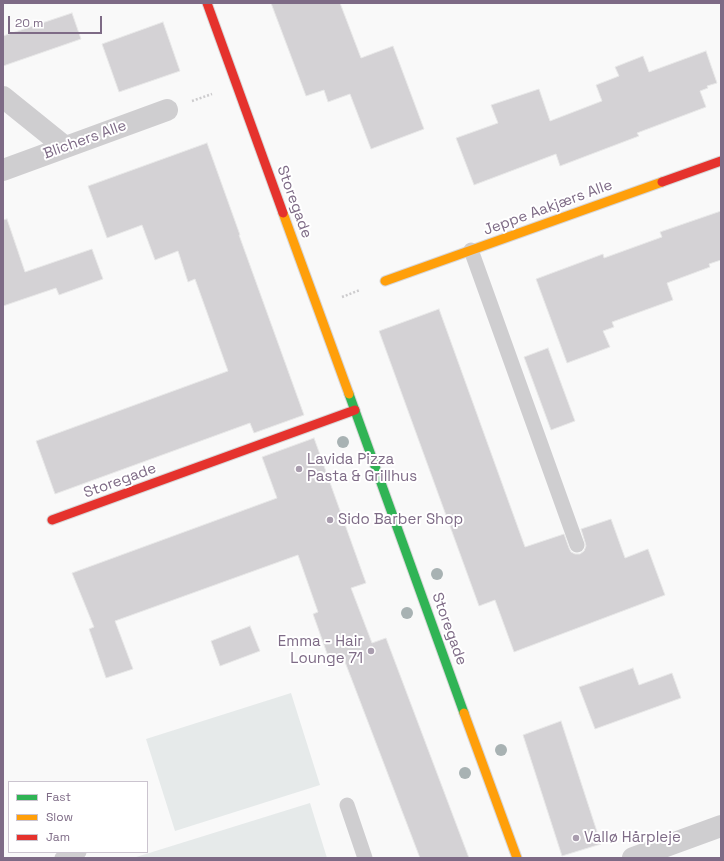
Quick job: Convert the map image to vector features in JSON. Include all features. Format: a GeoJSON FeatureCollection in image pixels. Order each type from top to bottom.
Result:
{"type":"FeatureCollection","features":[{"type":"Feature","properties":{"kind":"street","name":"Storegade"},"geometry":{"type":"LineString","coordinates":[[207,3],[516,858]]}},
{"type":"Feature","properties":{"kind":"street"},"geometry":{"type":"LineString","coordinates":[[3,97],[65,147]]}},
{"type":"Feature","properties":{"kind":"street","name":"Blichers Alle"},"geometry":{"type":"LineString","coordinates":[[3,170],[167,110]]}},
{"type":"Feature","properties":{"kind":"street","name":"Jeppe Aakjærs Alle"},"geometry":{"type":"LineString","coordinates":[[385,281],[721,161]]}},
{"type":"Feature","properties":{"kind":"street","name":"Storegade"},"geometry":{"type":"LineString","coordinates":[[52,520],[355,410]]}},
{"type":"Feature","properties":{"kind":"street"},"geometry":{"type":"LineString","coordinates":[[633,858],[721,826]]}},
{"type":"Feature","properties":{"kind":"lane"},"geometry":{"type":"LineString","coordinates":[[471,250],[577,545]]}},
{"type":"Feature","properties":{"kind":"lane"},"geometry":{"type":"LineString","coordinates":[[347,805],[366,858]]}},
{"type":"Feature","properties":{"kind":"lane"},"geometry":{"type":"LineString","coordinates":[[62,858],[76,853]]}},
{"type":"Feature","properties":{"kind":"path"},"geometry":{"type":"LineString","coordinates":[[167,110],[237,85]]}},
{"type":"Feature","properties":{"kind":"path"},"geometry":{"type":"LineString","coordinates":[[317,306],[385,281]]}},
{"type":"Feature","properties":{"kind":"shaded area"},"geometry":{"type":"Polygon","coordinates":[[[291,693],[320,785],[175,831],[146,739],[291,693]]]}},
{"type":"Feature","properties":{"kind":"shaded area"},"geometry":{"type":"Polygon","coordinates":[[[310,803],[327,858],[133,858],[310,803]]]}},
{"type":"Feature","properties":{"kind":"building"},"geometry":{"type":"Polygon","coordinates":[[[271,3],[340,3],[361,58],[393,46],[424,129],[371,149],[350,94],[328,102],[324,90],[306,96],[271,3]]]}},
{"type":"Feature","properties":{"kind":"building"},"geometry":{"type":"Polygon","coordinates":[[[72,13],[81,39],[3,66],[3,36],[72,13]]]}},
{"type":"Feature","properties":{"kind":"building"},"geometry":{"type":"Polygon","coordinates":[[[163,22],[180,71],[119,92],[102,44],[163,22]]]}},
{"type":"Feature","properties":{"kind":"building"},"geometry":{"type":"Polygon","coordinates":[[[706,51],[717,83],[707,86],[708,88],[700,91],[706,107],[637,133],[639,136],[560,166],[556,154],[474,185],[456,138],[498,123],[491,105],[539,89],[550,121],[602,101],[596,85],[619,76],[615,67],[643,56],[649,72],[706,51]]]}},
{"type":"Feature","properties":{"kind":"building"},"geometry":{"type":"Polygon","coordinates":[[[207,143],[304,415],[254,433],[250,423],[55,494],[36,441],[228,371],[195,279],[188,282],[178,251],[155,260],[142,225],[107,238],[88,186],[207,143]]]}},
{"type":"Feature","properties":{"kind":"building"},"geometry":{"type":"Polygon","coordinates":[[[721,211],[721,260],[709,264],[710,267],[667,283],[673,300],[612,322],[614,327],[603,331],[610,347],[567,363],[536,279],[603,254],[604,258],[662,237],[660,232],[721,211]]]}},
{"type":"Feature","properties":{"kind":"building"},"geometry":{"type":"Polygon","coordinates":[[[7,219],[25,272],[92,249],[103,279],[59,295],[56,288],[3,306],[3,220],[7,219]]]}},
{"type":"Feature","properties":{"kind":"building"},"geometry":{"type":"Polygon","coordinates":[[[439,309],[525,547],[564,534],[571,552],[580,554],[584,551],[586,546],[581,529],[611,519],[625,558],[648,549],[665,595],[514,652],[495,600],[479,606],[379,331],[439,309]]]}},
{"type":"Feature","properties":{"kind":"building"},"geometry":{"type":"Polygon","coordinates":[[[548,348],[575,421],[551,430],[524,357],[548,348]]]}},
{"type":"Feature","properties":{"kind":"building"},"geometry":{"type":"Polygon","coordinates":[[[314,438],[366,583],[351,588],[372,643],[386,638],[469,858],[420,858],[342,654],[329,659],[313,614],[318,612],[298,555],[115,621],[133,669],[106,678],[89,629],[94,627],[72,573],[277,498],[262,457],[314,438]]]}},
{"type":"Feature","properties":{"kind":"building"},"geometry":{"type":"Polygon","coordinates":[[[250,626],[260,651],[220,666],[211,641],[250,626]]]}},
{"type":"Feature","properties":{"kind":"building"},"geometry":{"type":"Polygon","coordinates":[[[633,668],[639,685],[672,673],[681,698],[595,729],[579,687],[633,668]]]}},
{"type":"Feature","properties":{"kind":"building"},"geometry":{"type":"Polygon","coordinates":[[[561,721],[601,844],[562,856],[523,735],[561,721]]]}},
{"type":"Feature","properties":{"kind":"traffic: fast"},"geometry":{"type":"LineString","coordinates":[[349,394],[464,713]]}},
{"type":"Feature","properties":{"kind":"traffic: slow"},"geometry":{"type":"LineString","coordinates":[[385,281],[662,182]]}},
{"type":"Feature","properties":{"kind":"traffic: slow"},"geometry":{"type":"LineString","coordinates":[[283,213],[349,394]]}},
{"type":"Feature","properties":{"kind":"traffic: slow"},"geometry":{"type":"LineString","coordinates":[[464,713],[517,858]]}},
{"type":"Feature","properties":{"kind":"traffic: jam"},"geometry":{"type":"LineString","coordinates":[[207,3],[283,213]]}},
{"type":"Feature","properties":{"kind":"traffic: jam"},"geometry":{"type":"LineString","coordinates":[[662,182],[721,161]]}},
{"type":"Feature","properties":{"kind":"traffic: jam"},"geometry":{"type":"LineString","coordinates":[[52,520],[355,410]]}},
{"type":"Feature","properties":{"kind":"place","name":"Lavida Pizza Pasta & Grillhus"},"geometry":{"type":"Point","coordinates":[299,469]}},
{"type":"Feature","properties":{"kind":"place","name":"Sido Barber Shop"},"geometry":{"type":"Point","coordinates":[330,520]}},
{"type":"Feature","properties":{"kind":"place","name":"Emma - Hair Lounge 71"},"geometry":{"type":"Point","coordinates":[371,651]}},
{"type":"Feature","properties":{"kind":"place","name":"Vallø Hårpleje"},"geometry":{"type":"Point","coordinates":[576,838]}}]}
